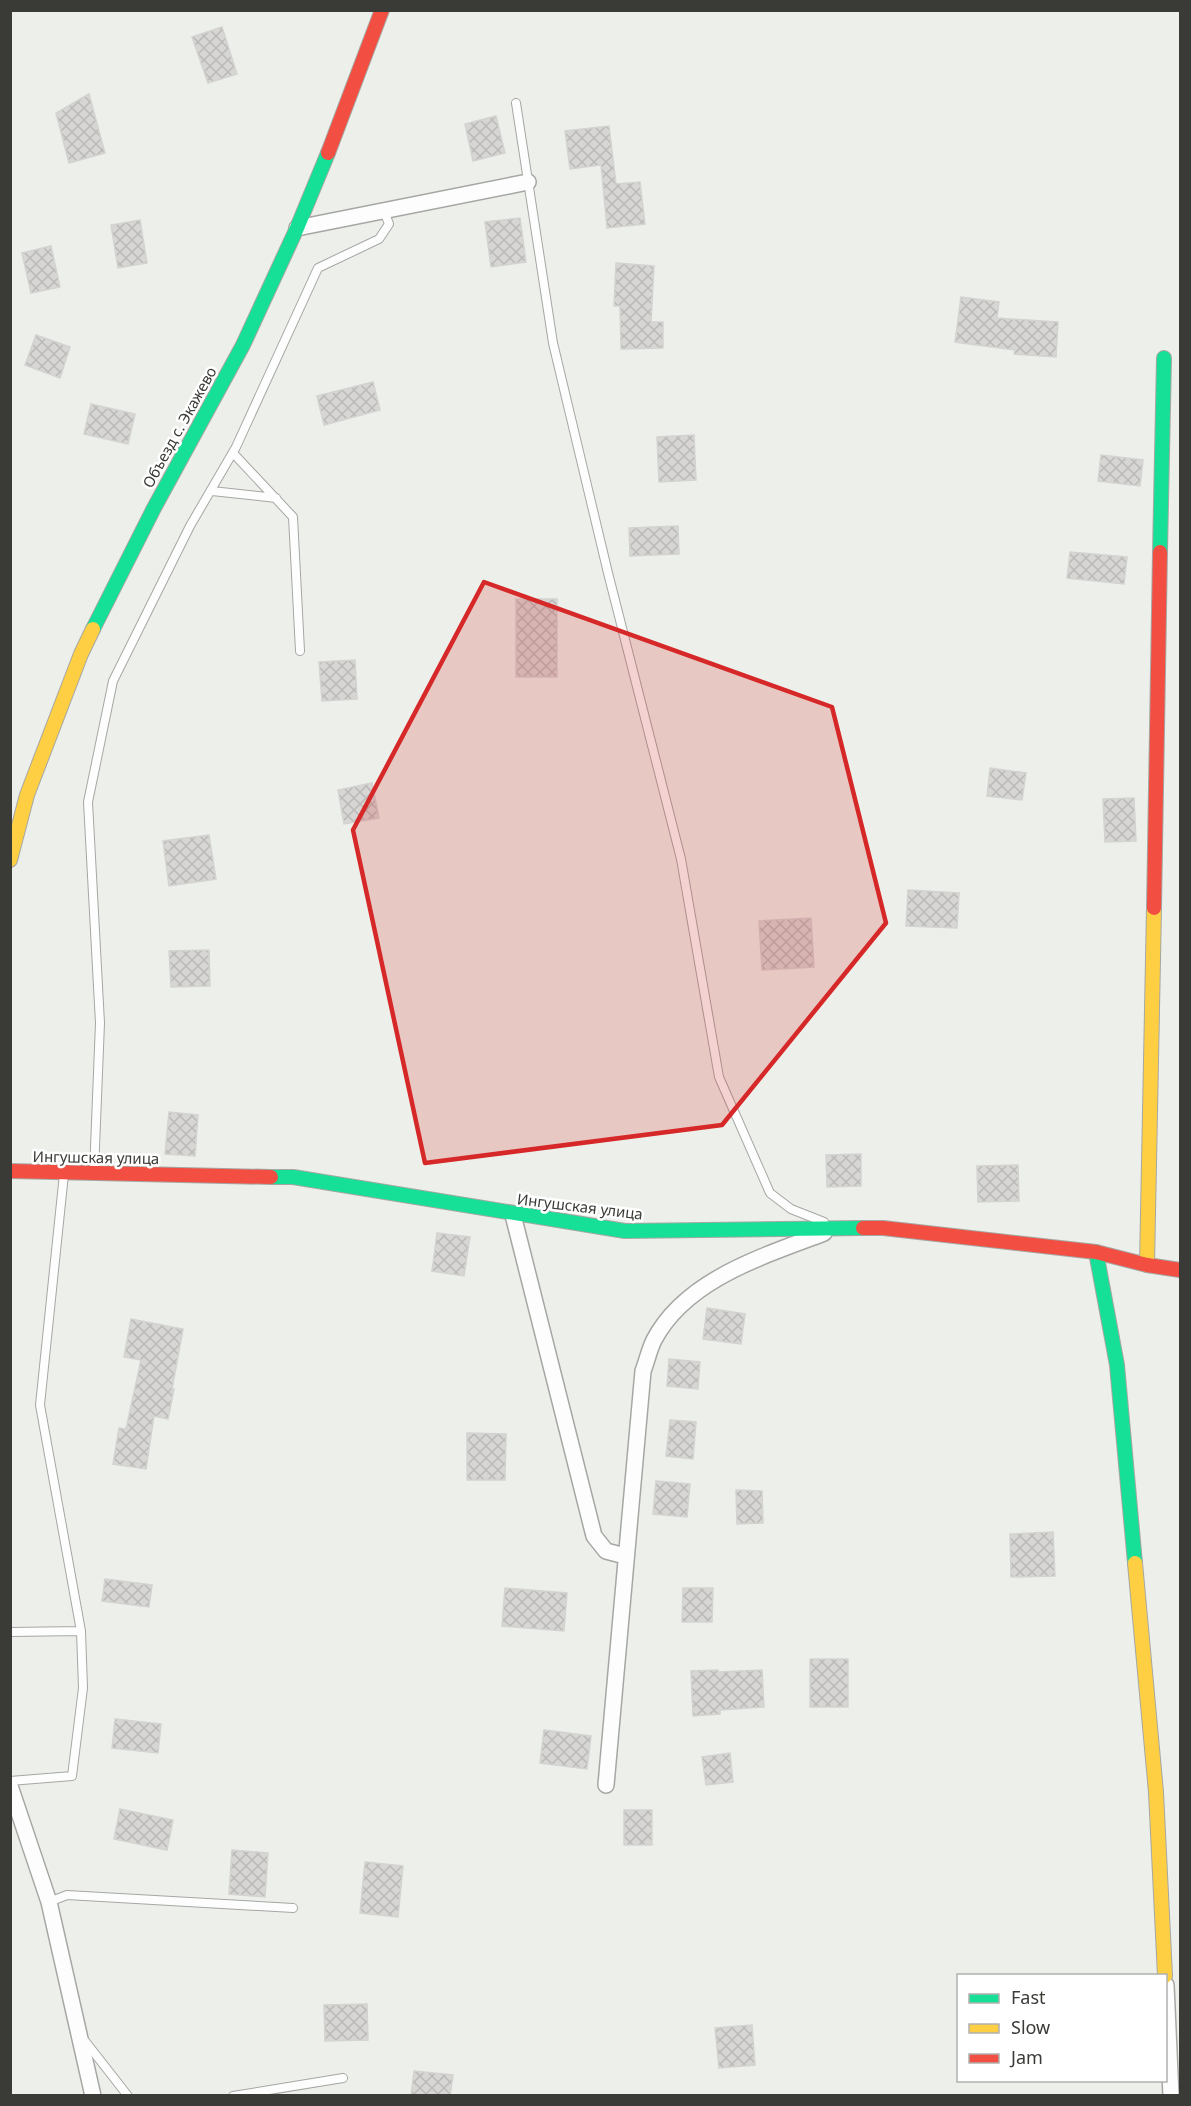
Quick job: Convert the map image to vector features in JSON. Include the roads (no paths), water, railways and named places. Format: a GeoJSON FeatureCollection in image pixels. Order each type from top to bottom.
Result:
{"type":"FeatureCollection","features":[{"type":"Feature","properties":{"kind":"street","name":"Объезд с. Экажево"},"geometry":{"type":"LineString","coordinates":[[10,860],[27,795],[81,654],[154,508],[243,345],[326,159],[382,10]]}},
{"type":"Feature","properties":{"kind":"street"},"geometry":{"type":"LineString","coordinates":[[297,228],[528,182]]}},
{"type":"Feature","properties":{"kind":"street"},"geometry":{"type":"LineString","coordinates":[[1147,1264],[1164,358]]}},
{"type":"Feature","properties":{"kind":"street","name":"Ингушская улица"},"geometry":{"type":"LineString","coordinates":[[10,1171],[292,1178],[513,1215],[625,1231],[884,1228],[1096,1252],[1180,1270]]}},
{"type":"Feature","properties":{"kind":"street"},"geometry":{"type":"LineString","coordinates":[[513,1215],[594,1536],[606,1551],[625,1556]]}},
{"type":"Feature","properties":{"kind":"street"},"geometry":{"type":"LineString","coordinates":[[606,1785],[643,1371],[653,1341],[668,1319],[687,1300],[714,1281],[751,1261],[837,1227]]}},
{"type":"Feature","properties":{"kind":"street"},"geometry":{"type":"LineString","coordinates":[[1096,1252],[1117,1365],[1156,1792],[1165,1974]]}},
{"type":"Feature","properties":{"kind":"street"},"geometry":{"type":"LineString","coordinates":[[10,1786],[49,1902],[93,2096]]}},
{"type":"Feature","properties":{"kind":"street"},"geometry":{"type":"LineString","coordinates":[[1167,2007],[1171,2096]]}},
{"type":"Feature","properties":{"kind":"lane"},"geometry":{"type":"LineString","coordinates":[[516,103],[553,343],[608,573],[681,859],[719,1077],[770,1193],[791,1209],[837,1227]]}},
{"type":"Feature","properties":{"kind":"lane"},"geometry":{"type":"LineString","coordinates":[[94,1173],[100,1023],[88,802],[113,681],[190,526],[234,453],[318,268],[379,239],[389,224],[384,211]]}},
{"type":"Feature","properties":{"kind":"lane"},"geometry":{"type":"LineString","coordinates":[[234,453],[293,517],[300,651]]}},
{"type":"Feature","properties":{"kind":"lane"},"geometry":{"type":"LineString","coordinates":[[212,492],[276,498]]}},
{"type":"Feature","properties":{"kind":"lane"},"geometry":{"type":"LineString","coordinates":[[10,1781],[72,1776],[83,1688],[81,1631],[40,1405],[64,1172]]}},
{"type":"Feature","properties":{"kind":"lane"},"geometry":{"type":"LineString","coordinates":[[10,1632],[81,1631]]}},
{"type":"Feature","properties":{"kind":"lane"},"geometry":{"type":"LineString","coordinates":[[49,1902],[67,1895],[293,1908]]}},
{"type":"Feature","properties":{"kind":"lane"},"geometry":{"type":"LineString","coordinates":[[80,2035],[128,2096]]}},
{"type":"Feature","properties":{"kind":"lane"},"geometry":{"type":"LineString","coordinates":[[233,2096],[343,2078]]}}]}
